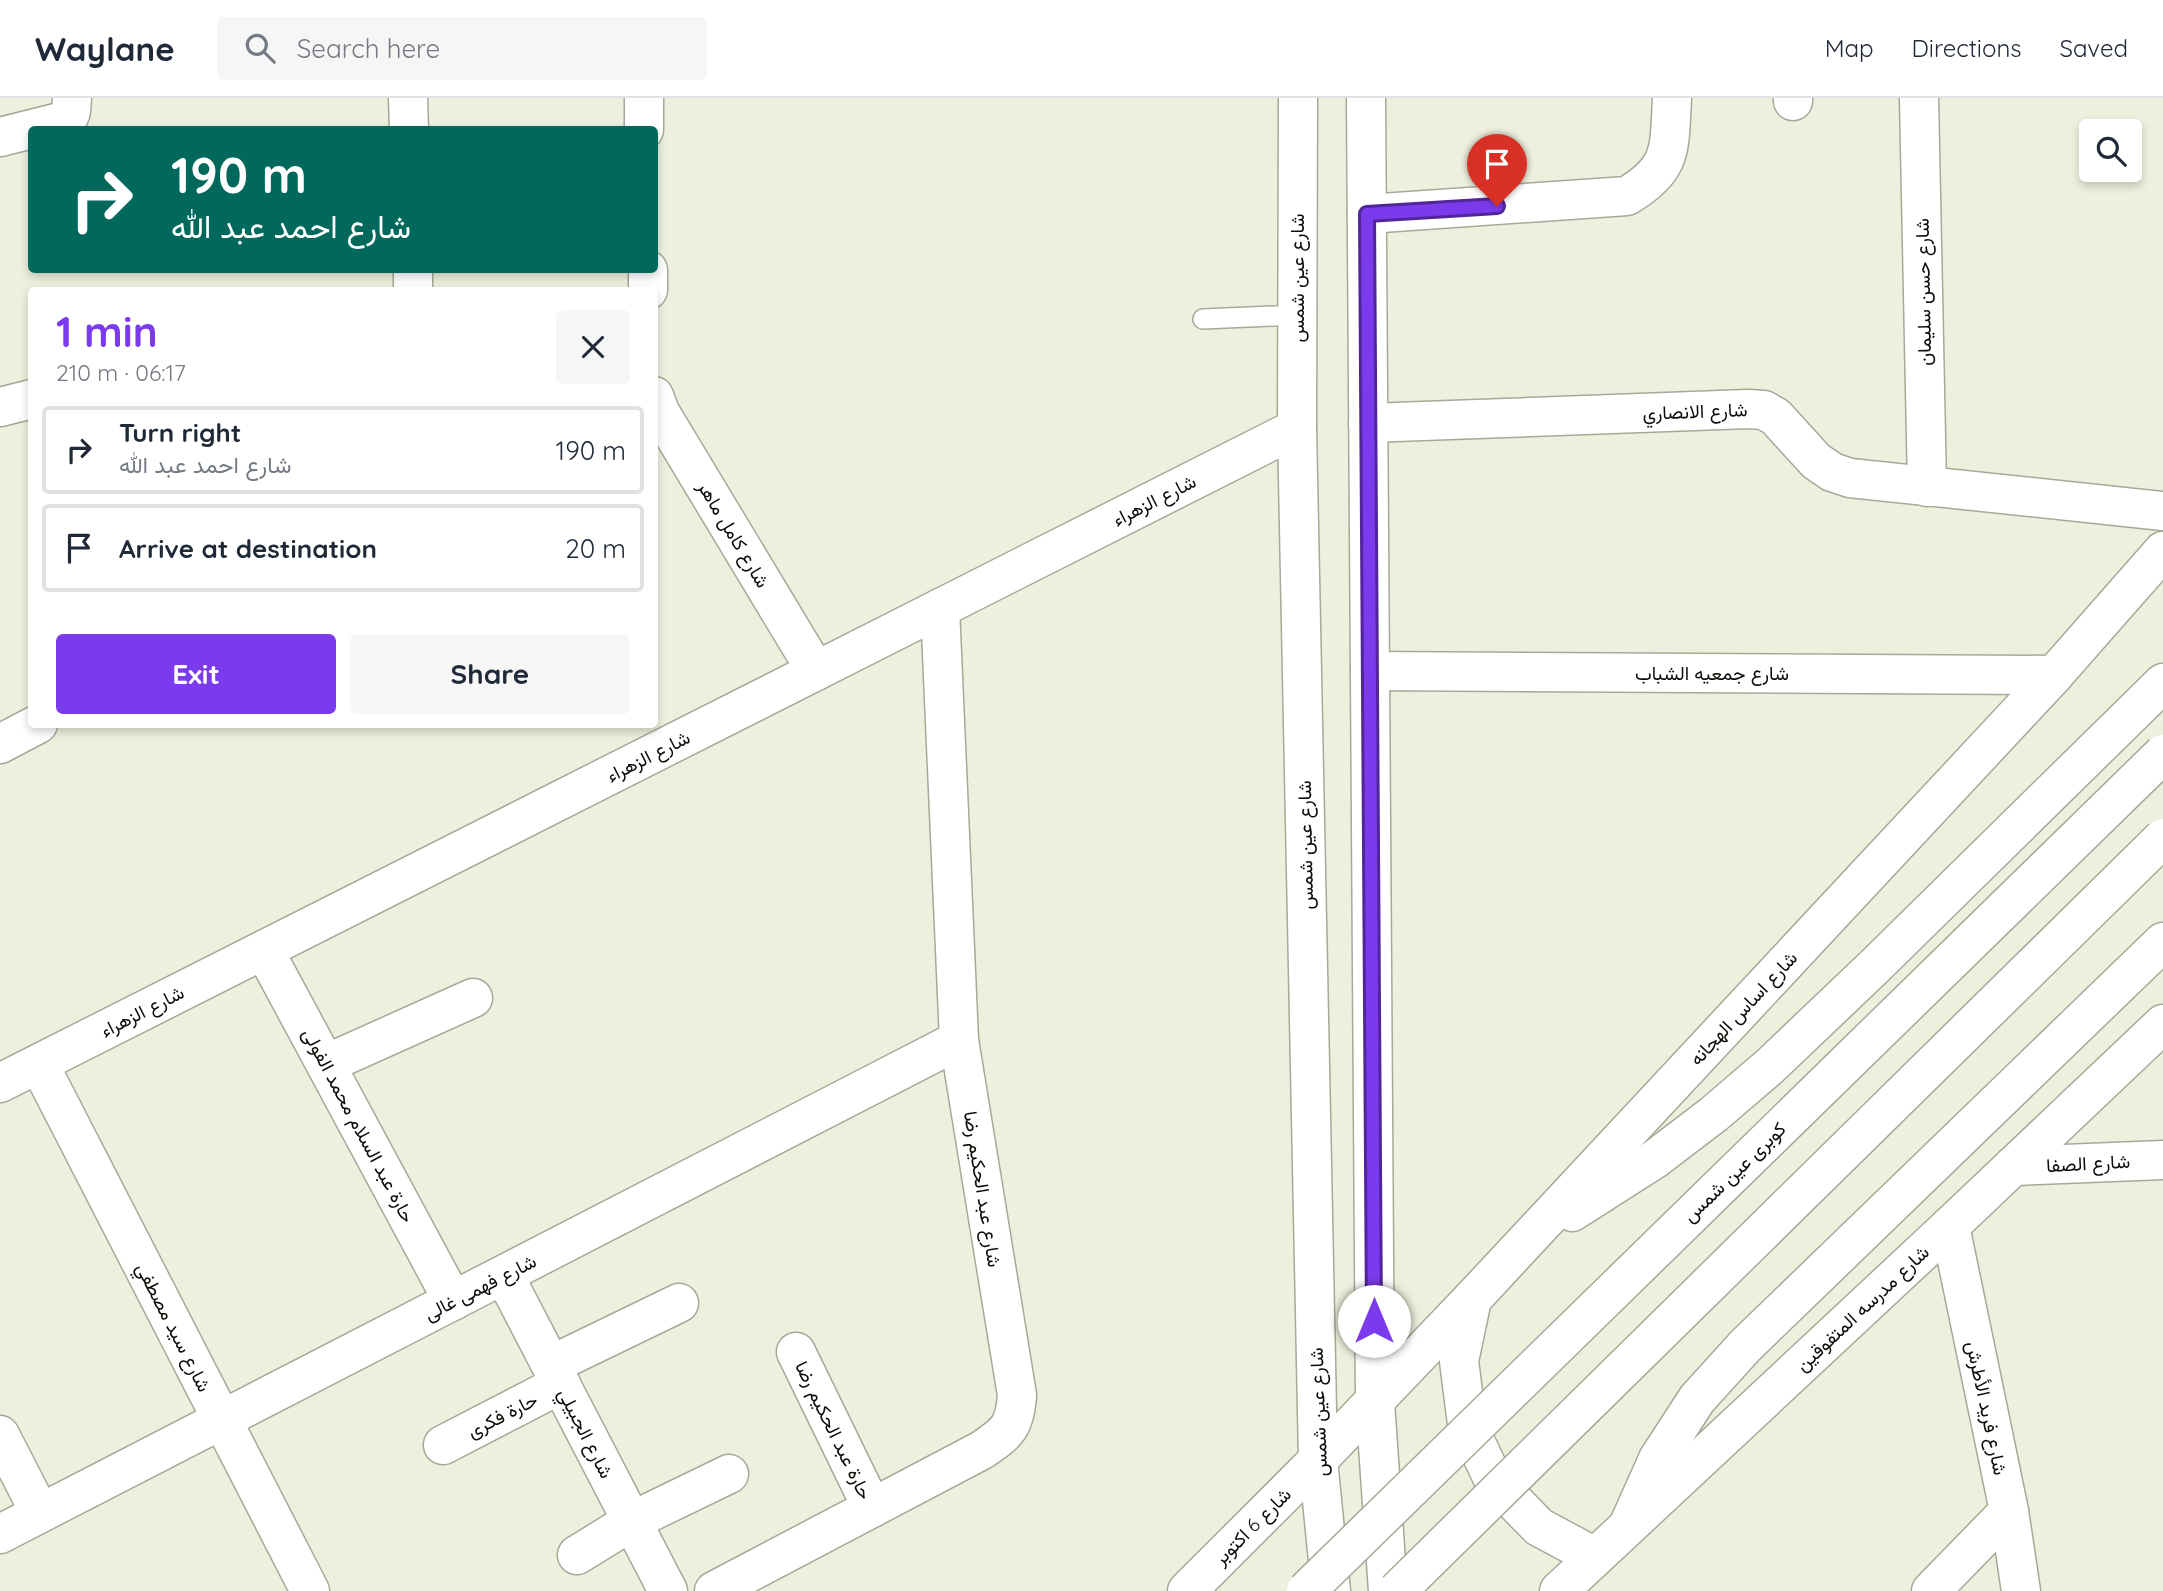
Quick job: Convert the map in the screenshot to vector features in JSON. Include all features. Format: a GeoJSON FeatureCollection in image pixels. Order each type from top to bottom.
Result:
{"type":"FeatureCollection","features":[{"type":"Feature","properties":{"kind":"street"},"geometry":{"type":"LineString","coordinates":[[44,126],[69,118],[72,98]]}},
{"type":"Feature","properties":{"kind":"street"},"geometry":{"type":"LineString","coordinates":[[408,98],[409,126]]}},
{"type":"Feature","properties":{"kind":"street"},"geometry":{"type":"LineString","coordinates":[[644,98],[644,126]]}},
{"type":"Feature","properties":{"kind":"street","name":"شارع عين شمس"},"geometry":{"type":"LineString","coordinates":[[1298,98],[1297,428],[1318,1460],[1331,1591]]}},
{"type":"Feature","properties":{"kind":"street"},"geometry":{"type":"LineString","coordinates":[[1366,98],[1375,1402],[1388,1591]]}},
{"type":"Feature","properties":{"kind":"street"},"geometry":{"type":"LineString","coordinates":[[1367,214],[1627,196],[1645,186],[1660,171],[1669,145],[1672,98]]}},
{"type":"Feature","properties":{"kind":"street","name":"شارع حسن سليمان"},"geometry":{"type":"LineString","coordinates":[[1919,98],[1927,487]]}},
{"type":"Feature","properties":{"kind":"street"},"geometry":{"type":"LineString","coordinates":[[0,137],[28,130]]}},
{"type":"Feature","properties":{"kind":"street"},"geometry":{"type":"LineString","coordinates":[[0,407],[28,400]]}},
{"type":"Feature","properties":{"kind":"street","name":"شارع كامل ماهر"},"geometry":{"type":"LineString","coordinates":[[658,407],[816,671]]}},
{"type":"Feature","properties":{"kind":"street","name":"شارع الانصاري"},"geometry":{"type":"LineString","coordinates":[[1368,423],[1764,410],[1776,417],[1816,461],[1832,472],[1850,478],[2163,511]]}},
{"type":"Feature","properties":{"kind":"street","name":"شارع الزهراء"},"geometry":{"type":"LineString","coordinates":[[0,1083],[1297,428]]}},
{"type":"Feature","properties":{"kind":"street","name":"شارع اساس الهجانه"},"geometry":{"type":"LineString","coordinates":[[1318,1460],[1472,1299],[2054,675],[2163,551]]}},
{"type":"Feature","properties":{"kind":"street","name":"شارع عبد الحكيم رضا"},"geometry":{"type":"LineString","coordinates":[[713,1591],[982,1450],[1004,1435],[1016,1416],[1017,1395],[959,1040],[940,608]]}},
{"type":"Feature","properties":{"kind":"street","name":"شارع جمعيه الشباب"},"geometry":{"type":"LineString","coordinates":[[1370,671],[2054,675]]}},
{"type":"Feature","properties":{"kind":"street"},"geometry":{"type":"LineString","coordinates":[[1530,1236],[1655,1159],[1714,1114],[1770,1066],[2163,683]]}},
{"type":"Feature","properties":{"kind":"street"},"geometry":{"type":"LineString","coordinates":[[0,744],[30,728]]}},
{"type":"Feature","properties":{"kind":"street","name":"كوبرى عين شمس"},"geometry":{"type":"LineString","coordinates":[[1306,1591],[2163,754]]}},
{"type":"Feature","properties":{"kind":"street"},"geometry":{"type":"LineString","coordinates":[[1397,1591],[2163,838]]}},
{"type":"Feature","properties":{"kind":"street"},"geometry":{"type":"LineString","coordinates":[[1629,1524],[1658,1459],[1697,1399],[1745,1346],[2163,942]]}},
{"type":"Feature","properties":{"kind":"street","name":"حارة عبد السلام محمد الفولى"},"geometry":{"type":"LineString","coordinates":[[264,950],[453,1301]]}},
{"type":"Feature","properties":{"kind":"street"},"geometry":{"type":"LineString","coordinates":[[326,1064],[473,998]]}},
{"type":"Feature","properties":{"kind":"street","name":"شارع مدرسه المتفوقين"},"geometry":{"type":"LineString","coordinates":[[1559,1591],[2163,1024]]}},
{"type":"Feature","properties":{"kind":"street","name":"شارع فهمى غالى"},"geometry":{"type":"LineString","coordinates":[[0,1534],[959,1040]]}},
{"type":"Feature","properties":{"kind":"street","name":"شارع سيد مصطفي"},"geometry":{"type":"LineString","coordinates":[[39,1064],[310,1591]]}},
{"type":"Feature","properties":{"kind":"street","name":"شارع الصفا"},"geometry":{"type":"LineString","coordinates":[[2013,1166],[2163,1160]]}},
{"type":"Feature","properties":{"kind":"street","name":"شارع فريد الأطرش"},"geometry":{"type":"LineString","coordinates":[[1950,1226],[2009,1511],[2021,1591]]}},
{"type":"Feature","properties":{"kind":"street","name":"شارع الجبيلي"},"geometry":{"type":"LineString","coordinates":[[504,1275],[668,1591]]}},
{"type":"Feature","properties":{"kind":"street"},"geometry":{"type":"LineString","coordinates":[[1472,1299],[1459,1361],[1467,1424],[1494,1481],[1539,1527],[1595,1556]]}},
{"type":"Feature","properties":{"kind":"street","name":"حارة فكرى"},"geometry":{"type":"LineString","coordinates":[[443,1445],[679,1303]]}},
{"type":"Feature","properties":{"kind":"street","name":"حارة عبد الحكيم رضا"},"geometry":{"type":"LineString","coordinates":[[796,1352],[872,1508]]}},
{"type":"Feature","properties":{"kind":"street"},"geometry":{"type":"LineString","coordinates":[[0,1435],[40,1513]]}},
{"type":"Feature","properties":{"kind":"street","name":"شارع 6 اكتوبر"},"geometry":{"type":"LineString","coordinates":[[1187,1591],[1318,1460]]}},
{"type":"Feature","properties":{"kind":"street"},"geometry":{"type":"LineString","coordinates":[[577,1555],[632,1521],[729,1474]]}},
{"type":"Feature","properties":{"kind":"street"},"geometry":{"type":"LineString","coordinates":[[1931,1591],[2009,1511]]}},
{"type":"Feature","properties":{"kind":"lane"},"geometry":{"type":"LineString","coordinates":[[1203,319],[1297,315]]}},
{"type":"Feature","properties":{"kind":"route"},"geometry":{"type":"LineString","coordinates":[[1374,1321],[1367,214],[1497,206]]}}]}
